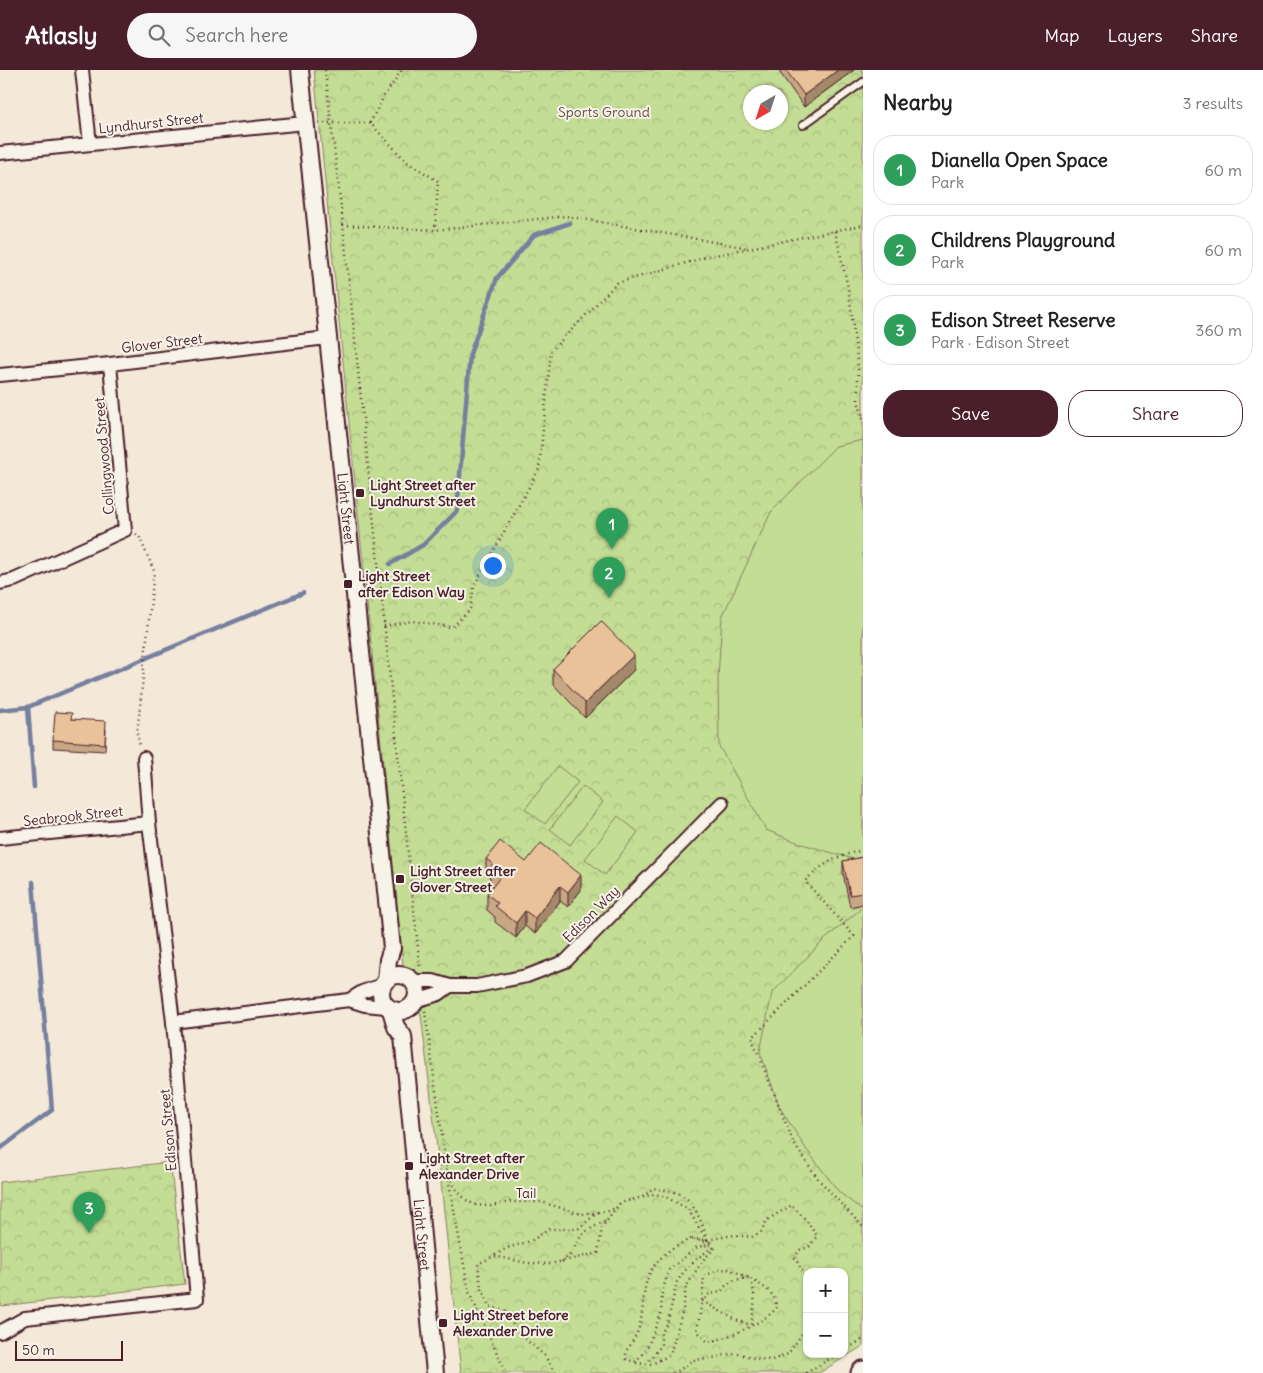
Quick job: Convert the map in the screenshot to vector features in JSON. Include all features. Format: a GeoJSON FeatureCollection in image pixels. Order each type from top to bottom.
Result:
{"type":"FeatureCollection","features":[{"type":"Feature","properties":{"kind":"street"},"geometry":{"type":"LineString","coordinates":[[82,70],[90,144]]}},
{"type":"Feature","properties":{"kind":"street","name":"Light Street"},"geometry":{"type":"LineString","coordinates":[[300,70],[392,948],[384,982]]}},
{"type":"Feature","properties":{"kind":"street","name":"Lyndhurst Street"},"geometry":{"type":"LineString","coordinates":[[0,153],[305,123]]}},
{"type":"Feature","properties":{"kind":"street","name":"Glover Street"},"geometry":{"type":"LineString","coordinates":[[0,375],[327,338]]}},
{"type":"Feature","properties":{"kind":"street","name":"Collingwood Street"},"geometry":{"type":"LineString","coordinates":[[0,583],[14,580],[125,530],[110,364]]}},
{"type":"Feature","properties":{"kind":"street","name":"Edison Street"},"geometry":{"type":"LineString","coordinates":[[0,1332],[25,1318],[197,1299],[174,1022],[149,823],[144,758]]}},
{"type":"Feature","properties":{"kind":"street","name":"Edison Way"},"geometry":{"type":"LineString","coordinates":[[413,979],[433,981],[450,986],[478,986],[527,976],[566,961],[722,803]]}},
{"type":"Feature","properties":{"kind":"street","name":"Seabrook Street"},"geometry":{"type":"LineString","coordinates":[[0,838],[149,823]]}},
{"type":"Feature","properties":{"kind":"street","name":"Light Street"},"geometry":{"type":"LineString","coordinates":[[392,948],[413,979]]}},
{"type":"Feature","properties":{"kind":"street"},"geometry":{"type":"LineString","coordinates":[[174,1022],[349,1000],[396,975],[413,979],[417,989],[417,1002],[403,1011],[365,1005],[349,1000]]}},
{"type":"Feature","properties":{"kind":"street"},"geometry":{"type":"LineString","coordinates":[[384,982],[380,996],[388,1008]]}},
{"type":"Feature","properties":{"kind":"street","name":"Edison Way"},"geometry":{"type":"LineString","coordinates":[[417,1002],[439,994],[450,986]]}},
{"type":"Feature","properties":{"kind":"street","name":"Light Street"},"geometry":{"type":"LineString","coordinates":[[403,1036],[409,1028],[417,1002]]}},
{"type":"Feature","properties":{"kind":"street","name":"Light Street"},"geometry":{"type":"LineString","coordinates":[[388,1008],[396,1027],[403,1036],[435,1373]]}},
{"type":"Feature","properties":{"kind":"lane"},"geometry":{"type":"LineString","coordinates":[[803,125],[863,82]]}},
{"type":"Feature","properties":{"kind":"path"},"geometry":{"type":"LineString","coordinates":[[325,70],[343,225],[384,626],[413,979]]}},
{"type":"Feature","properties":{"kind":"path"},"geometry":{"type":"LineString","coordinates":[[370,122],[384,96],[402,70]]}},
{"type":"Feature","properties":{"kind":"path"},"geometry":{"type":"LineString","coordinates":[[305,123],[370,122],[407,162],[438,181],[435,230]]}},
{"type":"Feature","properties":{"kind":"path"},"geometry":{"type":"LineString","coordinates":[[343,225],[435,230],[566,216],[750,248]]}},
{"type":"Feature","properties":{"kind":"path"},"geometry":{"type":"LineString","coordinates":[[384,626],[412,621],[452,627],[470,610],[474,586],[540,469],[551,351],[617,283],[710,256],[863,225]]}},
{"type":"Feature","properties":{"kind":"path"},"geometry":{"type":"LineString","coordinates":[[834,231],[849,292],[858,368],[858,400],[863,418]]}},
{"type":"Feature","properties":{"kind":"path"},"geometry":{"type":"LineString","coordinates":[[125,530],[139,536],[154,571],[137,735],[144,758]]}},
{"type":"Feature","properties":{"kind":"path"},"geometry":{"type":"LineString","coordinates":[[863,850],[837,856],[812,873],[805,881],[854,936],[752,1038],[794,1144],[819,1180],[863,1227]]}},
{"type":"Feature","properties":{"kind":"path"},"geometry":{"type":"LineString","coordinates":[[417,1002],[469,1292],[506,1373]]}},
{"type":"Feature","properties":{"kind":"path","name":"Tail"},"geometry":{"type":"LineString","coordinates":[[447,1172],[456,1189],[466,1200],[475,1205],[491,1206],[510,1202],[542,1202],[582,1214],[608,1211],[618,1207],[620,1203],[640,1199]]}},
{"type":"Feature","properties":{"kind":"path"},"geometry":{"type":"LineString","coordinates":[[640,1199],[653,1188],[678,1193],[691,1203],[704,1225],[707,1240]]}},
{"type":"Feature","properties":{"kind":"path"},"geometry":{"type":"LineString","coordinates":[[640,1199],[654,1194],[666,1197],[688,1208],[707,1240],[713,1243],[708,1242],[709,1245]]}},
{"type":"Feature","properties":{"kind":"path"},"geometry":{"type":"LineString","coordinates":[[714,1248],[703,1260],[686,1288],[683,1309],[670,1355],[652,1364],[626,1359],[626,1351],[636,1336],[641,1321],[645,1288],[650,1272],[656,1262],[680,1243],[691,1239],[707,1240],[734,1235],[752,1237],[761,1232],[768,1220],[792,1205],[805,1219],[816,1236],[809,1248],[799,1250],[795,1258],[803,1272]]}},
{"type":"Feature","properties":{"kind":"path"},"geometry":{"type":"LineString","coordinates":[[494,1256],[527,1263],[550,1264],[598,1253],[602,1227],[618,1207]]}},
{"type":"Feature","properties":{"kind":"path"},"geometry":{"type":"LineString","coordinates":[[555,1373],[545,1356],[517,1332],[506,1312],[488,1306],[481,1287],[478,1264],[507,1248],[530,1241],[548,1229],[578,1229],[598,1212]]}},
{"type":"Feature","properties":{"kind":"path"},"geometry":{"type":"LineString","coordinates":[[562,1262],[572,1253],[578,1240],[585,1232],[609,1218]]}},
{"type":"Feature","properties":{"kind":"path"},"geometry":{"type":"LineString","coordinates":[[635,1362],[646,1350],[661,1314],[662,1292],[669,1270],[698,1247],[709,1245],[714,1248]]}},
{"type":"Feature","properties":{"kind":"path"},"geometry":{"type":"LineString","coordinates":[[646,1364],[661,1346],[661,1333],[667,1324],[679,1277],[696,1258],[714,1248]]}},
{"type":"Feature","properties":{"kind":"path"},"geometry":{"type":"LineString","coordinates":[[728,1269],[750,1279],[773,1296],[776,1307],[771,1315],[732,1335],[708,1342],[697,1331],[702,1301],[704,1276],[718,1270],[728,1269]]}},
{"type":"Feature","properties":{"kind":"path"},"geometry":{"type":"LineString","coordinates":[[702,1301],[709,1294],[721,1292],[727,1284],[733,1281],[750,1279]]}},
{"type":"Feature","properties":{"kind":"path"},"geometry":{"type":"LineString","coordinates":[[750,1279],[756,1302],[751,1324]]}},
{"type":"Feature","properties":{"kind":"path"},"geometry":{"type":"LineString","coordinates":[[702,1301],[736,1320],[751,1324]]}},
{"type":"Feature","properties":{"kind":"path"},"geometry":{"type":"LineString","coordinates":[[673,1373],[692,1360],[708,1359],[735,1353],[772,1360],[788,1354],[803,1334]]}},
{"type":"Feature","properties":{"kind":"path"},"geometry":{"type":"LineString","coordinates":[[848,1348],[863,1339]]}},
{"type":"Feature","properties":{"kind":"path"},"geometry":{"type":"LineString","coordinates":[[806,1373],[831,1358]]}},
{"type":"Feature","properties":{"kind":"green space","name":"Sports Ground"},"geometry":{"type":"Polygon","coordinates":[[[314,70],[863,70],[863,1346],[848,1355],[848,1268],[803,1268],[803,1358],[843,1358],[819,1373],[461,1373],[421,1015],[404,975],[314,70]]]}},
{"type":"Feature","properties":{"kind":"green space"},"geometry":{"type":"Polygon","coordinates":[[[863,440],[863,858],[853,859],[799,843],[766,830],[719,746],[718,678],[722,617],[771,512],[836,446],[863,440]]]}},
{"type":"Feature","properties":{"kind":"green space"},"geometry":{"type":"Polygon","coordinates":[[[558,766],[578,782],[545,824],[525,809],[558,766]]]}},
{"type":"Feature","properties":{"kind":"green space"},"geometry":{"type":"Polygon","coordinates":[[[583,786],[603,802],[570,845],[550,829],[583,786]]]}},
{"type":"Feature","properties":{"kind":"green space"},"geometry":{"type":"Polygon","coordinates":[[[618,816],[638,832],[605,875],[585,859],[618,816]]]}},
{"type":"Feature","properties":{"kind":"green space"},"geometry":{"type":"Polygon","coordinates":[[[863,907],[863,1211],[839,1192],[806,1149],[780,1108],[760,1052],[772,993],[823,941],[863,907]]]}},
{"type":"Feature","properties":{"kind":"green space"},"geometry":{"type":"Polygon","coordinates":[[[170,1162],[185,1284],[2,1306],[0,1302],[0,1182],[170,1162]]]}},
{"type":"Feature","properties":{"kind":"building"},"geometry":{"type":"Polygon","coordinates":[[[786,70],[838,70],[804,95],[786,70]]]}},
{"type":"Feature","properties":{"kind":"building"},"geometry":{"type":"Polygon","coordinates":[[[601,621],[634,655],[585,703],[553,669],[601,621]]]}},
{"type":"Feature","properties":{"kind":"building"},"geometry":{"type":"Polygon","coordinates":[[[55,712],[72,713],[71,719],[106,721],[105,744],[53,740],[55,712]]]}},
{"type":"Feature","properties":{"kind":"building"},"geometry":{"type":"Polygon","coordinates":[[[500,841],[526,862],[541,843],[581,875],[568,892],[560,886],[535,918],[525,911],[516,923],[495,906],[498,903],[487,894],[501,876],[490,868],[493,864],[486,859],[500,841]]]}},
{"type":"Feature","properties":{"kind":"building"},"geometry":{"type":"Polygon","coordinates":[[[863,857],[863,893],[850,895],[843,861],[863,857]]]}},
{"type":"Feature","properties":{"kind":"waterway"},"geometry":{"type":"LineString","coordinates":[[390,564],[423,545],[457,511],[470,354],[497,278],[534,235],[570,223]]}},
{"type":"Feature","properties":{"kind":"waterway"},"geometry":{"type":"LineString","coordinates":[[0,710],[28,707],[303,593]]}},
{"type":"Feature","properties":{"kind":"waterway"},"geometry":{"type":"LineString","coordinates":[[28,707],[34,787]]}},
{"type":"Feature","properties":{"kind":"waterway"},"geometry":{"type":"LineString","coordinates":[[0,1149],[52,1110],[33,882]]}},
{"type":"Feature","properties":{"kind":"place","name":"Light Street after Lyndhurst Street"},"geometry":{"type":"Point","coordinates":[360,493]}},
{"type":"Feature","properties":{"kind":"place","name":"Dianella Open Space"},"geometry":{"type":"Point","coordinates":[612,549]}},
{"type":"Feature","properties":{"kind":"place","name":"Light Street after Edison Way"},"geometry":{"type":"Point","coordinates":[348,584]}},
{"type":"Feature","properties":{"kind":"place","name":"Childrens Playground"},"geometry":{"type":"Point","coordinates":[609,598]}},
{"type":"Feature","properties":{"kind":"place","name":"Light Street after Glover Street"},"geometry":{"type":"Point","coordinates":[400,879]}},
{"type":"Feature","properties":{"kind":"place","name":"Light Street after Alexander Drive"},"geometry":{"type":"Point","coordinates":[409,1166]}},
{"type":"Feature","properties":{"kind":"place","name":"Edison Street Reserve"},"geometry":{"type":"Point","coordinates":[89,1233]}},
{"type":"Feature","properties":{"kind":"place","name":"Light Street before Alexander Drive"},"geometry":{"type":"Point","coordinates":[443,1323]}}]}
